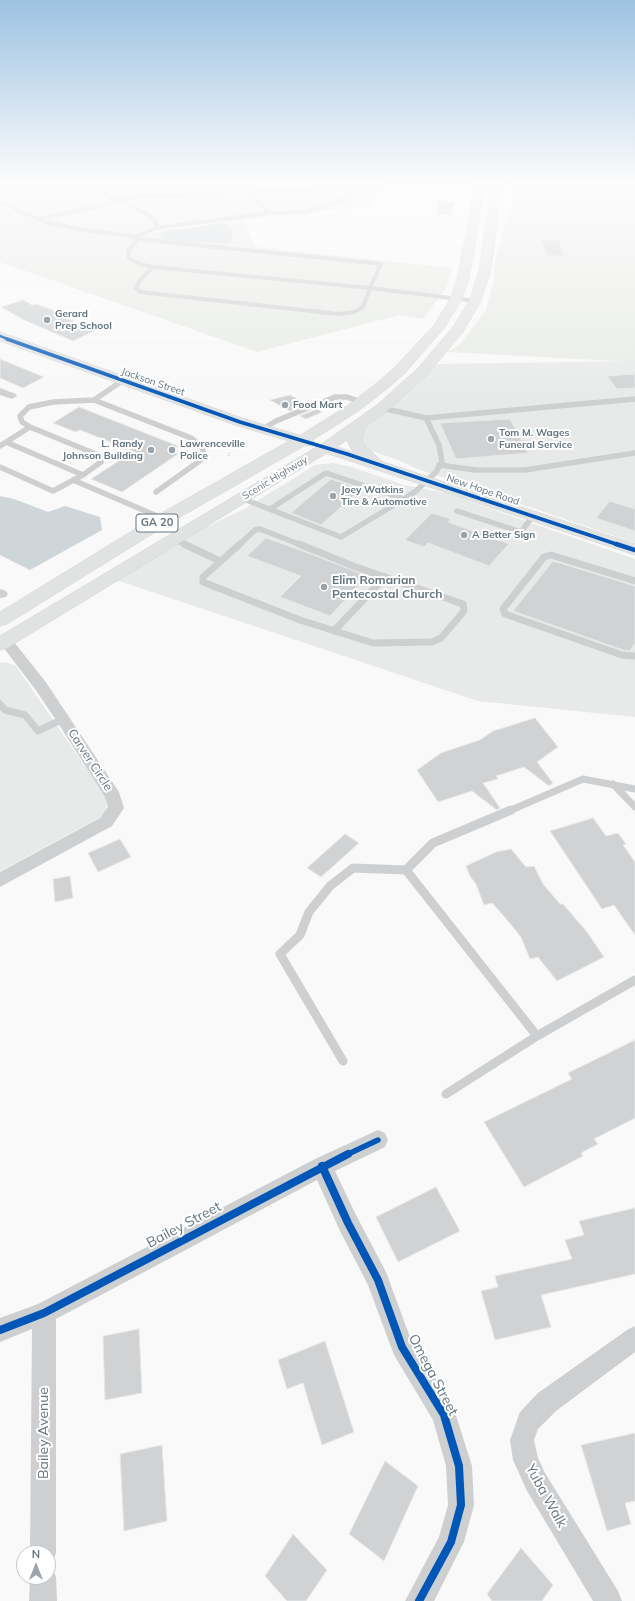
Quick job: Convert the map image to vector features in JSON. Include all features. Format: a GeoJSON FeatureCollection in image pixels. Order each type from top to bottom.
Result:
{"type":"FeatureCollection","features":[{"type":"Feature","properties":{"kind":"main road","name":"Scenic Highway"},"geometry":{"type":"LineString","coordinates":[[0,620],[164,519],[264,445],[301,441],[362,402],[400,370],[428,340],[456,299],[469,256]]}},
{"type":"Feature","properties":{"kind":"main road","name":"Scenic Highway"},"geometry":{"type":"LineString","coordinates":[[3,642],[325,448],[382,408],[422,372],[458,329],[475,301],[485,270],[487,256]]}},
{"type":"Feature","properties":{"kind":"main road","name":"Jackson Street"},"geometry":{"type":"LineString","coordinates":[[0,336],[122,381],[240,422],[264,445]]}},
{"type":"Feature","properties":{"kind":"main road"},"geometry":{"type":"LineString","coordinates":[[358,426],[354,438],[356,446],[377,464]]}},
{"type":"Feature","properties":{"kind":"main road"},"geometry":{"type":"LineString","coordinates":[[264,445],[301,441]]}},
{"type":"Feature","properties":{"kind":"main road","name":"New Hope Road"},"geometry":{"type":"LineString","coordinates":[[301,441],[377,464],[532,517],[635,550]]}},
{"type":"Feature","properties":{"kind":"street"},"geometry":{"type":"LineString","coordinates":[[0,391],[12,396]]}},
{"type":"Feature","properties":{"kind":"street","name":"Carver Circle"},"geometry":{"type":"LineString","coordinates":[[0,880],[106,822],[116,808],[113,796],[64,719],[40,685],[3,642]]}},
{"type":"Feature","properties":{"kind":"street","name":"Bailey Street"},"geometry":{"type":"LineString","coordinates":[[0,1330],[44,1313],[322,1166],[378,1140]]}},
{"type":"Feature","properties":{"kind":"street","name":"Omega Street"},"geometry":{"type":"LineString","coordinates":[[322,1166],[348,1223],[378,1280],[402,1347],[444,1415],[459,1466],[461,1505],[450,1542],[419,1601]]}},
{"type":"Feature","properties":{"kind":"street","name":"Bailey Avenue"},"geometry":{"type":"LineString","coordinates":[[43,1545],[44,1313]]}},
{"type":"Feature","properties":{"kind":"street","name":"Yuba Walk"},"geometry":{"type":"LineString","coordinates":[[608,1601],[536,1482],[526,1460],[522,1440],[529,1420],[547,1402],[635,1338]]}},
{"type":"Feature","properties":{"kind":"street"},"geometry":{"type":"LineString","coordinates":[[43,1585],[43,1601]]}},
{"type":"Feature","properties":{"kind":"lane"},"geometry":{"type":"LineString","coordinates":[[129,256],[129,258],[140,264],[153,267],[370,288],[475,301]]}},
{"type":"Feature","properties":{"kind":"lane"},"geometry":{"type":"LineString","coordinates":[[153,267],[140,280],[136,288],[140,292],[338,314],[354,312],[363,307],[381,264],[304,256]]}},
{"type":"Feature","properties":{"kind":"lane"},"geometry":{"type":"LineString","coordinates":[[94,400],[122,381]]}},
{"type":"Feature","properties":{"kind":"lane"},"geometry":{"type":"LineString","coordinates":[[264,445],[276,421],[335,397],[347,397],[362,402]]}},
{"type":"Feature","properties":{"kind":"lane"},"geometry":{"type":"LineString","coordinates":[[382,408],[426,418],[635,399]]}},
{"type":"Feature","properties":{"kind":"lane"},"geometry":{"type":"LineString","coordinates":[[0,467],[54,491],[83,475],[101,462],[103,457],[30,427],[20,419],[22,413],[29,407],[49,402],[94,400],[191,438],[202,447],[204,454],[201,460],[156,492]]}},
{"type":"Feature","properties":{"kind":"lane"},"geometry":{"type":"LineString","coordinates":[[241,498],[341,537],[404,499],[436,472],[442,462],[439,446],[426,418]]}},
{"type":"Feature","properties":{"kind":"lane"},"geometry":{"type":"LineString","coordinates":[[0,446],[30,427]]}},
{"type":"Feature","properties":{"kind":"lane"},"geometry":{"type":"LineString","coordinates":[[6,442],[83,475]]}},
{"type":"Feature","properties":{"kind":"lane"},"geometry":{"type":"LineString","coordinates":[[439,465],[476,470],[525,470],[635,453]]}},
{"type":"Feature","properties":{"kind":"lane"},"geometry":{"type":"LineString","coordinates":[[270,509],[326,473],[404,499]]}},
{"type":"Feature","properties":{"kind":"lane"},"geometry":{"type":"LineString","coordinates":[[73,480],[164,519]]}},
{"type":"Feature","properties":{"kind":"lane"},"geometry":{"type":"LineString","coordinates":[[457,511],[521,532],[532,517]]}},
{"type":"Feature","properties":{"kind":"lane"},"geometry":{"type":"LineString","coordinates":[[255,530],[268,531],[385,577],[463,604],[464,611],[441,638],[432,642],[373,643],[300,620],[203,582],[203,577],[255,530]]}},
{"type":"Feature","properties":{"kind":"lane"},"geometry":{"type":"LineString","coordinates":[[174,539],[220,561]]}},
{"type":"Feature","properties":{"kind":"lane"},"geometry":{"type":"LineString","coordinates":[[635,582],[551,555],[544,557],[502,609],[505,614],[622,655],[635,656]]}},
{"type":"Feature","properties":{"kind":"lane"},"geometry":{"type":"LineString","coordinates":[[334,631],[385,577]]}},
{"type":"Feature","properties":{"kind":"lane"},"geometry":{"type":"LineString","coordinates":[[0,704],[5,710],[25,715],[38,731],[64,719]]}},
{"type":"Feature","properties":{"kind":"lane"},"geometry":{"type":"LineString","coordinates":[[343,1061],[280,954],[300,935],[309,912],[330,886],[353,868],[406,870],[433,843],[583,779],[635,789]]}},
{"type":"Feature","properties":{"kind":"lane"},"geometry":{"type":"LineString","coordinates":[[612,784],[635,807]]}},
{"type":"Feature","properties":{"kind":"lane"},"geometry":{"type":"LineString","coordinates":[[406,870],[537,1036]]}},
{"type":"Feature","properties":{"kind":"lane"},"geometry":{"type":"LineString","coordinates":[[446,1094],[537,1036],[635,980]]}},
{"type":"Feature","properties":{"kind":"shaded area"},"geometry":{"type":"Polygon","coordinates":[[[0,256],[338,256],[453,268],[446,288],[423,319],[400,315],[257,352],[0,262],[0,256]]]}},
{"type":"Feature","properties":{"kind":"shaded area"},"geometry":{"type":"Polygon","coordinates":[[[496,256],[635,256],[635,362],[447,352],[460,344],[486,310],[494,279],[494,264],[496,256]]]}},
{"type":"Feature","properties":{"kind":"shaded area"},"geometry":{"type":"Polygon","coordinates":[[[635,361],[635,543],[415,468],[398,460],[369,450],[362,445],[359,434],[365,427],[437,364],[635,361]]]}},
{"type":"Feature","properties":{"kind":"shaded area"},"geometry":{"type":"Polygon","coordinates":[[[333,463],[352,467],[404,485],[445,493],[635,559],[635,717],[478,701],[116,580],[198,531],[244,509],[315,465],[333,463]]]}},
{"type":"Feature","properties":{"kind":"shaded area"},"geometry":{"type":"Polygon","coordinates":[[[0,496],[14,499],[48,512],[65,506],[100,517],[102,530],[30,570],[0,555],[0,496]]]}},
{"type":"Feature","properties":{"kind":"shaded area"},"geometry":{"type":"Polygon","coordinates":[[[6,662],[16,666],[104,794],[107,804],[106,811],[101,817],[0,871],[0,663],[6,662]]]}},
{"type":"Feature","properties":{"kind":"building"},"geometry":{"type":"Polygon","coordinates":[[[23,300],[32,305],[36,304],[67,315],[63,317],[96,330],[73,341],[24,320],[1,307],[23,300]]]}},
{"type":"Feature","properties":{"kind":"building"},"geometry":{"type":"Polygon","coordinates":[[[0,359],[44,377],[23,388],[0,378],[0,359]]]}},
{"type":"Feature","properties":{"kind":"building"},"geometry":{"type":"Polygon","coordinates":[[[635,374],[635,388],[617,389],[607,376],[635,374]]]}},
{"type":"Feature","properties":{"kind":"building","name":"Food Mart"},"geometry":{"type":"Polygon","coordinates":[[[290,395],[307,404],[290,411],[270,400],[290,395]]]}},
{"type":"Feature","properties":{"kind":"building","name":"L. Randy Johnson Building"},"geometry":{"type":"Polygon","coordinates":[[[79,407],[178,446],[171,451],[178,454],[122,492],[91,479],[134,451],[80,430],[76,432],[53,423],[79,407]]]}},
{"type":"Feature","properties":{"kind":"building"},"geometry":{"type":"Polygon","coordinates":[[[317,409],[322,412],[306,419],[300,416],[317,409]]]}},
{"type":"Feature","properties":{"kind":"building","name":"Tom M. Wages Funeral Service"},"geometry":{"type":"Polygon","coordinates":[[[510,419],[528,453],[456,459],[440,423],[510,419]]]}},
{"type":"Feature","properties":{"kind":"building","name":"Joey Watkins Tire & Automotive"},"geometry":{"type":"Polygon","coordinates":[[[331,479],[361,489],[321,525],[291,513],[331,479]]]}},
{"type":"Feature","properties":{"kind":"building"},"geometry":{"type":"Polygon","coordinates":[[[610,501],[635,509],[635,531],[596,518],[610,501]]]}},
{"type":"Feature","properties":{"kind":"building"},"geometry":{"type":"Polygon","coordinates":[[[432,513],[451,519],[448,522],[509,544],[489,566],[428,543],[424,547],[405,540],[432,513]]]}},
{"type":"Feature","properties":{"kind":"building","name":"Elim Romarian Pentecostal Church"},"geometry":{"type":"Polygon","coordinates":[[[266,538],[367,576],[330,616],[280,597],[301,576],[247,556],[266,538]]]}},
{"type":"Feature","properties":{"kind":"building"},"geometry":{"type":"Polygon","coordinates":[[[553,561],[635,586],[635,643],[630,651],[623,650],[513,611],[553,561]]]}},
{"type":"Feature","properties":{"kind":"building"},"geometry":{"type":"Polygon","coordinates":[[[535,718],[558,747],[537,762],[553,783],[549,786],[524,767],[496,776],[498,779],[483,783],[500,808],[497,810],[472,791],[438,802],[417,770],[441,753],[480,740],[493,731],[535,718]]]}},
{"type":"Feature","properties":{"kind":"building"},"geometry":{"type":"Polygon","coordinates":[[[593,818],[606,836],[618,833],[626,844],[623,845],[635,862],[635,935],[614,905],[602,909],[550,831],[593,818]]]}},
{"type":"Feature","properties":{"kind":"building"},"geometry":{"type":"Polygon","coordinates":[[[345,834],[359,843],[321,877],[307,868],[345,834]]]}},
{"type":"Feature","properties":{"kind":"building"},"geometry":{"type":"Polygon","coordinates":[[[120,839],[131,857],[98,872],[88,853],[120,839]]]}},
{"type":"Feature","properties":{"kind":"building"},"geometry":{"type":"Polygon","coordinates":[[[511,849],[526,867],[534,866],[543,884],[560,904],[563,904],[587,932],[604,957],[557,981],[538,957],[530,959],[521,937],[503,915],[492,903],[484,905],[476,884],[470,876],[466,866],[496,852],[511,849]]]}},
{"type":"Feature","properties":{"kind":"building"},"geometry":{"type":"Polygon","coordinates":[[[70,876],[73,898],[55,902],[53,879],[70,876]]]}},
{"type":"Feature","properties":{"kind":"building"},"geometry":{"type":"Polygon","coordinates":[[[635,1040],[635,1118],[594,1139],[598,1144],[581,1153],[583,1156],[524,1187],[484,1122],[572,1079],[568,1073],[635,1040]]]}},
{"type":"Feature","properties":{"kind":"building"},"geometry":{"type":"Polygon","coordinates":[[[436,1187],[460,1231],[398,1262],[376,1217],[436,1187]]]}},
{"type":"Feature","properties":{"kind":"building"},"geometry":{"type":"Polygon","coordinates":[[[635,1208],[635,1274],[541,1295],[551,1327],[495,1340],[481,1291],[498,1287],[495,1276],[572,1259],[565,1240],[584,1235],[579,1221],[635,1208]]]}},
{"type":"Feature","properties":{"kind":"building"},"geometry":{"type":"Polygon","coordinates":[[[139,1329],[142,1393],[105,1400],[103,1336],[139,1329]]]}},
{"type":"Feature","properties":{"kind":"building"},"geometry":{"type":"Polygon","coordinates":[[[325,1341],[354,1432],[322,1445],[303,1383],[287,1389],[278,1360],[325,1341]]]}},
{"type":"Feature","properties":{"kind":"building"},"geometry":{"type":"Polygon","coordinates":[[[635,1433],[635,1501],[625,1503],[631,1524],[607,1531],[581,1445],[635,1433]]]}},
{"type":"Feature","properties":{"kind":"building"},"geometry":{"type":"Polygon","coordinates":[[[162,1445],[167,1521],[124,1531],[120,1454],[162,1445]]]}},
{"type":"Feature","properties":{"kind":"building"},"geometry":{"type":"Polygon","coordinates":[[[385,1461],[418,1486],[384,1561],[349,1534],[385,1461]]]}},
{"type":"Feature","properties":{"kind":"building"},"geometry":{"type":"Polygon","coordinates":[[[293,1534],[327,1570],[306,1601],[287,1601],[265,1576],[293,1534]]]}},
{"type":"Feature","properties":{"kind":"building"},"geometry":{"type":"Polygon","coordinates":[[[521,1548],[553,1585],[542,1601],[492,1601],[487,1594],[521,1548]]]}},
{"type":"Feature","properties":{"kind":"cycle path"},"geometry":{"type":"LineString","coordinates":[[0,336],[122,381],[240,422],[347,454],[635,550]]}},
{"type":"Feature","properties":{"kind":"cycle path"},"geometry":{"type":"LineString","coordinates":[[0,1330],[44,1313],[322,1166],[378,1140]]}},
{"type":"Feature","properties":{"kind":"cycle path"},"geometry":{"type":"LineString","coordinates":[[322,1166],[348,1223],[378,1280],[402,1347],[444,1415],[459,1466],[461,1505],[451,1542],[419,1601]]}},
{"type":"Feature","properties":{"kind":"place","name":"Gerard Prep School"},"geometry":{"type":"Point","coordinates":[47,320]}},
{"type":"Feature","properties":{"kind":"place","name":"Food Mart"},"geometry":{"type":"Point","coordinates":[285,405]}},
{"type":"Feature","properties":{"kind":"place","name":"Tom M. Wages Funeral Service"},"geometry":{"type":"Point","coordinates":[491,439]}},
{"type":"Feature","properties":{"kind":"place","name":"L. Randy Johnson Building"},"geometry":{"type":"Point","coordinates":[151,450]}},
{"type":"Feature","properties":{"kind":"place","name":"Lawrenceville Police"},"geometry":{"type":"Point","coordinates":[172,450]}},
{"type":"Feature","properties":{"kind":"place","name":"Joey Watkins Tire & Automotive"},"geometry":{"type":"Point","coordinates":[333,496]}},
{"type":"Feature","properties":{"kind":"place","name":"A Better Sign"},"geometry":{"type":"Point","coordinates":[464,535]}},
{"type":"Feature","properties":{"kind":"place","name":"Elim Romarian Pentecostal Church"},"geometry":{"type":"Point","coordinates":[324,587]}}]}
